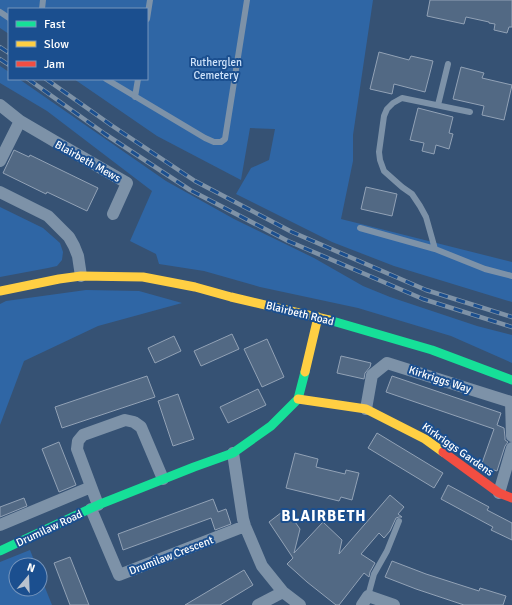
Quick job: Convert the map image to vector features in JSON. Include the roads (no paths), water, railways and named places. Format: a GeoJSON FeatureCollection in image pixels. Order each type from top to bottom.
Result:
{"type":"FeatureCollection","features":[{"type":"Feature","properties":{"kind":"street","name":"Blairbeth Mews"},"geometry":{"type":"LineString","coordinates":[[0,105],[20,121],[128,183],[113,214]]}},
{"type":"Feature","properties":{"kind":"street"},"geometry":{"type":"LineString","coordinates":[[0,161],[20,121]]}},
{"type":"Feature","properties":{"kind":"street"},"geometry":{"type":"LineString","coordinates":[[0,192],[48,216],[69,237],[78,256],[81,276]]}},
{"type":"Feature","properties":{"kind":"street","name":"Blairbeth Road"},"geometry":{"type":"LineString","coordinates":[[0,291],[59,278],[81,276],[143,277],[195,287],[318,317],[432,350],[512,380]]}},
{"type":"Feature","properties":{"kind":"street"},"geometry":{"type":"LineString","coordinates":[[298,399],[318,317]]}},
{"type":"Feature","properties":{"kind":"street","name":"Kirkriggs Way"},"geometry":{"type":"LineString","coordinates":[[366,409],[372,375],[387,363],[511,402],[512,436]]}},
{"type":"Feature","properties":{"kind":"street","name":"Kirkriggs Gardens"},"geometry":{"type":"LineString","coordinates":[[298,399],[366,409],[425,438],[499,492],[512,498]]}},
{"type":"Feature","properties":{"kind":"street","name":"Drumilaw Road"},"geometry":{"type":"LineString","coordinates":[[0,551],[95,507],[163,479],[233,453],[271,426],[298,399]]}},
{"type":"Feature","properties":{"kind":"street"},"geometry":{"type":"LineString","coordinates":[[95,507],[91,487],[77,449],[78,441],[84,435],[125,420],[134,422],[141,427],[163,479]]}},
{"type":"Feature","properties":{"kind":"street"},"geometry":{"type":"LineString","coordinates":[[499,492],[512,448]]}},
{"type":"Feature","properties":{"kind":"street"},"geometry":{"type":"LineString","coordinates":[[233,453],[243,519],[262,566],[283,592],[300,605]]}},
{"type":"Feature","properties":{"kind":"street","name":"Drumilaw Road"},"geometry":{"type":"LineString","coordinates":[[0,525],[91,487]]}},
{"type":"Feature","properties":{"kind":"street","name":"Drumilaw Crescent"},"geometry":{"type":"LineString","coordinates":[[95,507],[119,575],[245,526]]}},
{"type":"Feature","properties":{"kind":"street"},"geometry":{"type":"LineString","coordinates":[[258,605],[283,592]]}},
{"type":"Feature","properties":{"kind":"street"},"geometry":{"type":"LineString","coordinates":[[365,601],[394,605]]}},
{"type":"Feature","properties":{"kind":"lane"},"geometry":{"type":"LineString","coordinates":[[148,13],[150,0]]}},
{"type":"Feature","properties":{"kind":"lane"},"geometry":{"type":"LineString","coordinates":[[108,80],[205,138],[214,142],[221,142],[225,139],[247,0]]}},
{"type":"Feature","properties":{"kind":"lane"},"geometry":{"type":"LineString","coordinates":[[438,105],[448,64]]}},
{"type":"Feature","properties":{"kind":"lane"},"geometry":{"type":"LineString","coordinates":[[135,97],[138,80]]}},
{"type":"Feature","properties":{"kind":"lane"},"geometry":{"type":"LineString","coordinates":[[435,249],[426,217],[420,206],[412,194],[384,171],[379,152],[384,116],[393,102],[402,98],[470,112]]}},
{"type":"Feature","properties":{"kind":"lane"},"geometry":{"type":"LineString","coordinates":[[360,228],[435,249],[485,269],[512,276]]}},
{"type":"Feature","properties":{"kind":"lane"},"geometry":{"type":"LineString","coordinates":[[365,601],[374,574],[387,551],[398,521]]}},
{"type":"Feature","properties":{"kind":"railway"},"geometry":{"type":"LineString","coordinates":[[0,47],[8,52]]}},
{"type":"Feature","properties":{"kind":"railway"},"geometry":{"type":"LineString","coordinates":[[0,59],[8,64]]}},
{"type":"Feature","properties":{"kind":"railway"},"geometry":{"type":"LineString","coordinates":[[29,80],[105,134],[190,190],[288,241],[423,299],[512,327]]}},
{"type":"Feature","properties":{"kind":"railway"},"geometry":{"type":"LineString","coordinates":[[47,80],[111,125],[195,181],[292,232],[426,290],[512,317]]}},
{"type":"Feature","properties":{"kind":"district","name":"BLAIRBETH"},"geometry":{"type":"Point","coordinates":[324,516]}},
{"type":"Feature","properties":{"kind":"park label","name":"Rutherglen Cemetery"},"geometry":{"type":"Point","coordinates":[216,68]}}]}
